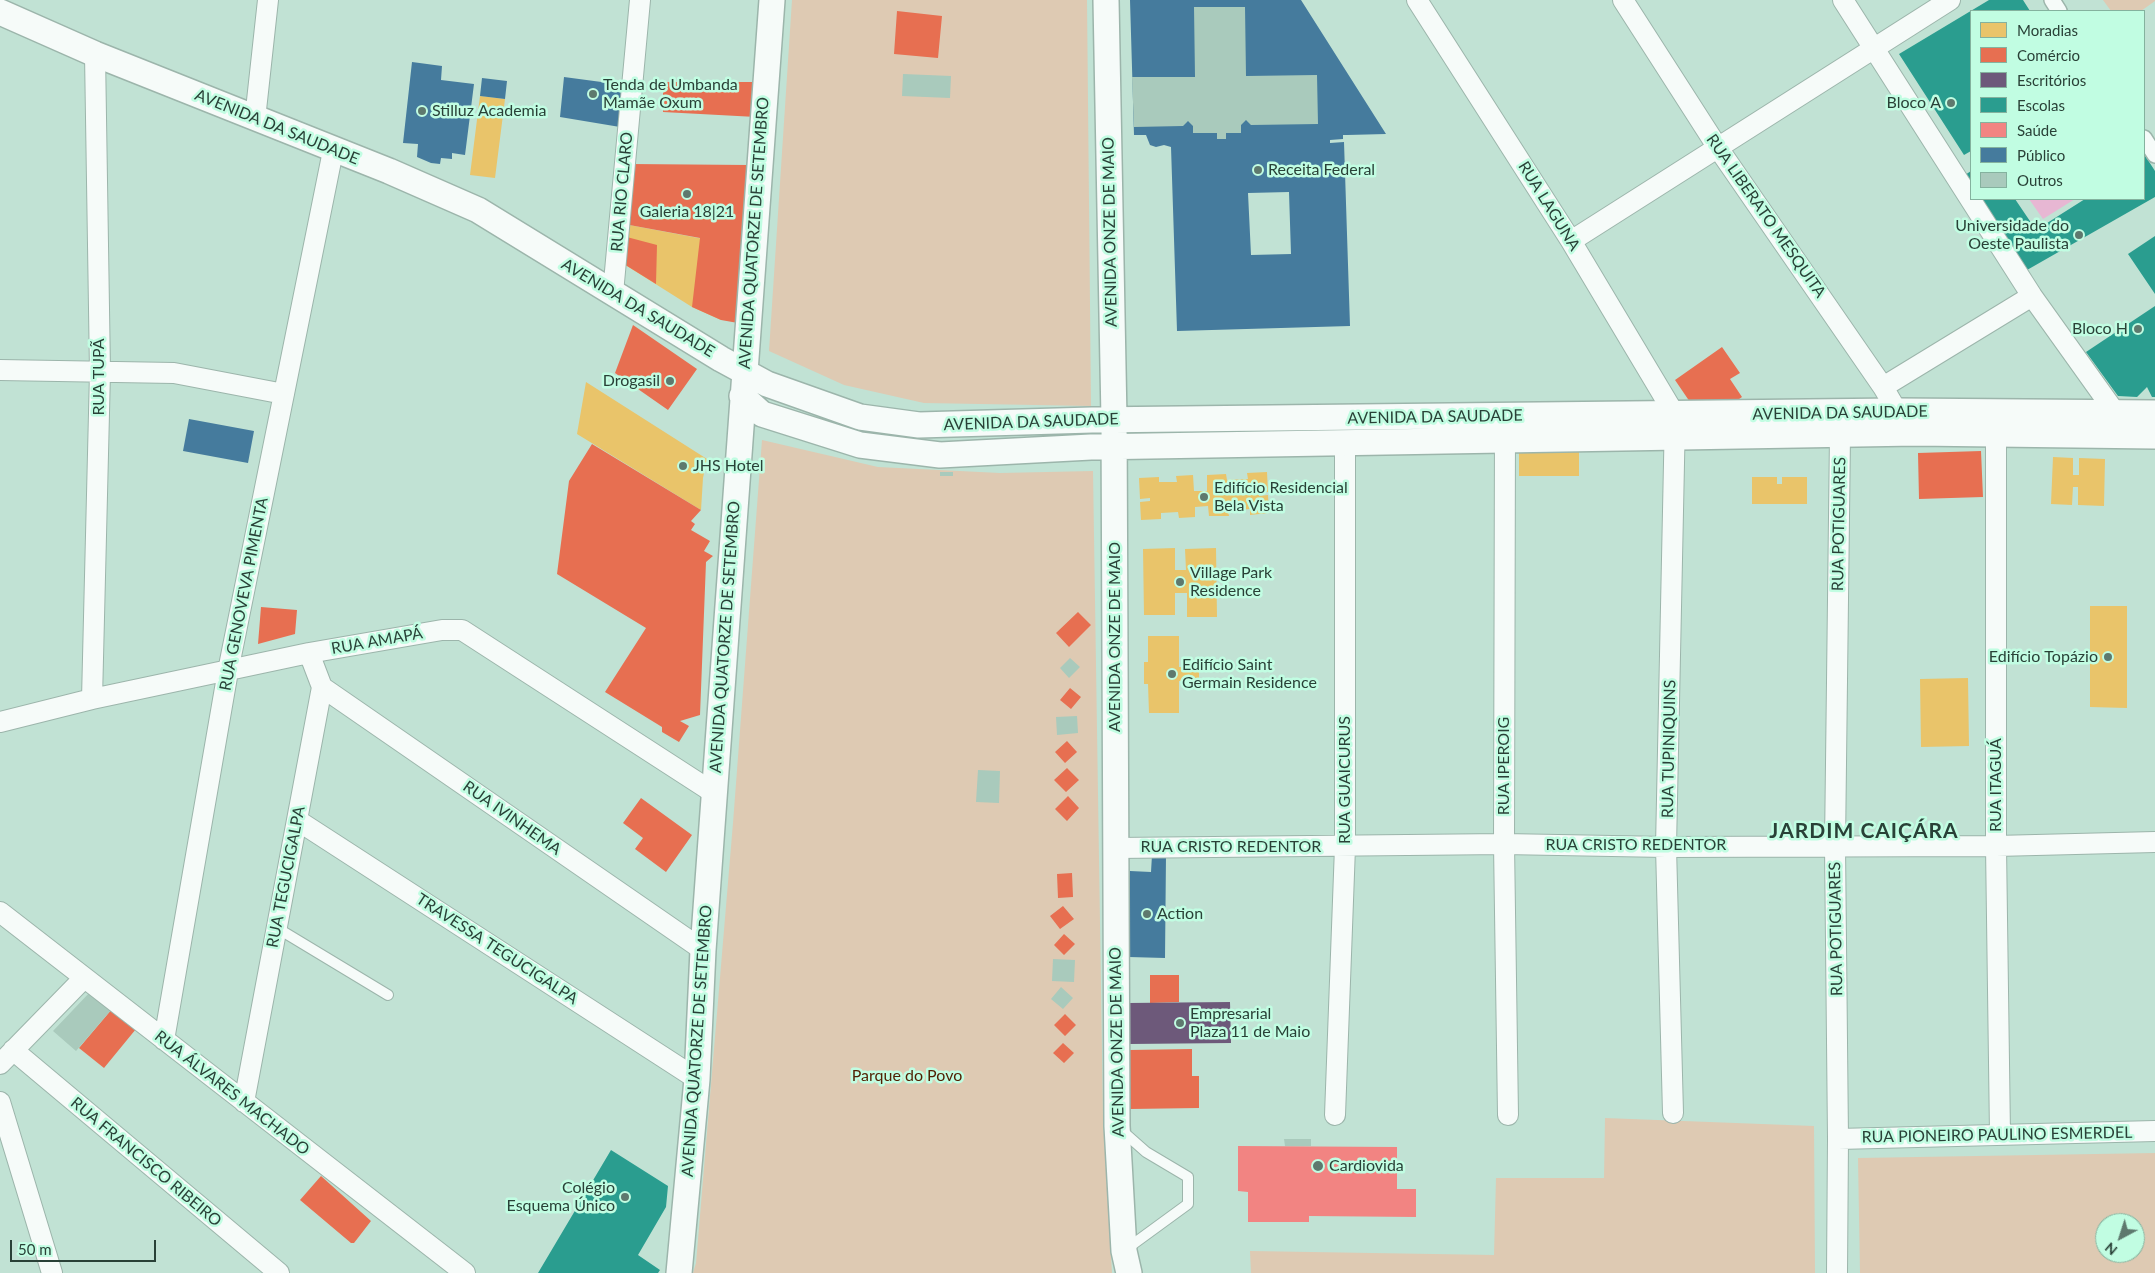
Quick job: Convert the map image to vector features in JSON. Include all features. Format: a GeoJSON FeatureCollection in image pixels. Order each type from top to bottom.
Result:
{"type":"FeatureCollection","features":[{"type":"Feature","properties":{"kind":"street"},"geometry":{"type":"LineString","coordinates":[[255,118],[268,0]]}},
{"type":"Feature","properties":{"kind":"street","name":"RUA RIO CLARO"},"geometry":{"type":"LineString","coordinates":[[613,294],[640,0]]}},
{"type":"Feature","properties":{"kind":"street","name":"AVENIDA QUATORZE DE SETEMBRO"},"geometry":{"type":"LineString","coordinates":[[679,1273],[697,1078],[703,950],[772,0]]}},
{"type":"Feature","properties":{"kind":"street","name":"AVENIDA ONZE DE MAIO"},"geometry":{"type":"LineString","coordinates":[[1106,0],[1114,420],[1117,1126],[1127,1262]]}},
{"type":"Feature","properties":{"kind":"street","name":"RUA LAGUNA"},"geometry":{"type":"LineString","coordinates":[[1417,0],[1571,241],[1675,427]]}},
{"type":"Feature","properties":{"kind":"street","name":"RUA LIBERATO MESQUITA"},"geometry":{"type":"LineString","coordinates":[[1624,0],[1718,148],[1883,386],[1900,422]]}},
{"type":"Feature","properties":{"kind":"street"},"geometry":{"type":"LineString","coordinates":[[1843,0],[1970,199]]}},
{"type":"Feature","properties":{"kind":"street"},"geometry":{"type":"LineString","coordinates":[[1571,241],[1950,0]]}},
{"type":"Feature","properties":{"kind":"street","name":"AVENIDA DA SAUDADE"},"geometry":{"type":"LineString","coordinates":[[0,12],[95,54],[389,171],[478,210],[613,294],[767,384],[860,417],[920,425],[1114,420],[1506,416],[1840,435],[1900,422],[1996,436],[2144,436]]}},
{"type":"Feature","properties":{"kind":"street","name":"RUA TUPÃ"},"geometry":{"type":"LineString","coordinates":[[92,700],[100,372],[95,54]]}},
{"type":"Feature","properties":{"kind":"street"},"geometry":{"type":"LineString","coordinates":[[2145,140],[2155,155]]}},
{"type":"Feature","properties":{"kind":"street","name":"RUA GENOVEVA PIMENTA"},"geometry":{"type":"LineString","coordinates":[[164,1040],[228,671],[333,150]]}},
{"type":"Feature","properties":{"kind":"street"},"geometry":{"type":"LineString","coordinates":[[1971,200],[2032,296],[2116,414],[2144,436]]}},
{"type":"Feature","properties":{"kind":"street"},"geometry":{"type":"LineString","coordinates":[[1883,386],[2032,296]]}},
{"type":"Feature","properties":{"kind":"street"},"geometry":{"type":"LineString","coordinates":[[0,370],[174,373],[284,394]]}},
{"type":"Feature","properties":{"kind":"street","name":"AVENIDA DA SAUDADE"},"geometry":{"type":"LineString","coordinates":[[742,396],[762,414],[860,445],[940,455],[1114,448],[1504,441],[1675,427],[1900,422],[2155,413]]}},
{"type":"Feature","properties":{"kind":"street","name":"RUA IPEROIG"},"geometry":{"type":"LineString","coordinates":[[1506,416],[1504,441],[1504,844],[1508,1116]]}},
{"type":"Feature","properties":{"kind":"street","name":"RUA TUPINIQUINS"},"geometry":{"type":"LineString","coordinates":[[1674,1113],[1666,847],[1675,427]]}},
{"type":"Feature","properties":{"kind":"street","name":"RUA POTIGUARES"},"geometry":{"type":"LineString","coordinates":[[1837,1273],[1838,1139],[1835,844],[1840,435]]}},
{"type":"Feature","properties":{"kind":"street","name":"RUA ITAGUÁ"},"geometry":{"type":"LineString","coordinates":[[1996,436],[1996,846],[2000,1134]]}},
{"type":"Feature","properties":{"kind":"street","name":"RUA GUAICURUS"},"geometry":{"type":"LineString","coordinates":[[1335,1115],[1345,846],[1346,444]]}},
{"type":"Feature","properties":{"kind":"street","name":"RUA AMAPÁ"},"geometry":{"type":"LineString","coordinates":[[0,722],[309,653],[442,630],[462,630],[714,793]]}},
{"type":"Feature","properties":{"kind":"street"},"geometry":{"type":"LineString","coordinates":[[309,653],[322,687]]}},
{"type":"Feature","properties":{"kind":"street","name":"RUA TEGUCIGALPA"},"geometry":{"type":"LineString","coordinates":[[244,1102],[322,687]]}},
{"type":"Feature","properties":{"kind":"street","name":"RUA IVINHEMA"},"geometry":{"type":"LineString","coordinates":[[322,687],[703,950]]}},
{"type":"Feature","properties":{"kind":"street","name":"TRAVESSA TEGUCIGALPA"},"geometry":{"type":"LineString","coordinates":[[297,820],[697,1078]]}},
{"type":"Feature","properties":{"kind":"street","name":"RUA CRISTO REDENTOR"},"geometry":{"type":"LineString","coordinates":[[1116,848],[1504,844],[1666,847],[1835,844],[1996,846],[2155,842]]}},
{"type":"Feature","properties":{"kind":"street","name":"RUA ÁLVARES MACHADO"},"geometry":{"type":"LineString","coordinates":[[0,912],[465,1273]]}},
{"type":"Feature","properties":{"kind":"street"},"geometry":{"type":"LineString","coordinates":[[7,1057],[84,978]]}},
{"type":"Feature","properties":{"kind":"street","name":"RUA FRANCISCO RIBEIRO"},"geometry":{"type":"LineString","coordinates":[[7,1057],[279,1273]]}},
{"type":"Feature","properties":{"kind":"street"},"geometry":{"type":"LineString","coordinates":[[0,1102],[52,1273]]}},
{"type":"Feature","properties":{"kind":"street","name":"RUA PIONEIRO PAULINO ESMERDEL"},"geometry":{"type":"LineString","coordinates":[[1838,1139],[2155,1131]]}},
{"type":"Feature","properties":{"kind":"lane"},"geometry":{"type":"LineString","coordinates":[[277,928],[388,994]]}},
{"type":"Feature","properties":{"kind":"lane"},"geometry":{"type":"LineString","coordinates":[[1117,1126],[1146,1152],[1188,1177],[1188,1204],[1127,1262]]}},
{"type":"Feature","properties":{"kind":"green space"},"geometry":{"type":"Polygon","coordinates":[[[792,0],[1087,0],[1091,406],[924,403],[844,385],[769,351],[792,0]]]}},
{"type":"Feature","properties":{"kind":"green space"},"geometry":{"type":"Polygon","coordinates":[[[2103,0],[2155,0],[2142,10],[2110,10],[2103,0]]]}},
{"type":"Feature","properties":{"kind":"green space","name":"Parque do Povo"},"geometry":{"type":"Polygon","coordinates":[[[762,440],[878,467],[1000,473],[1093,471],[1103,1117],[1112,1273],[693,1273],[696,1263],[733,823],[762,440]]]}},
{"type":"Feature","properties":{"kind":"green space"},"geometry":{"type":"Polygon","coordinates":[[[1605,1118],[1814,1126],[1815,1273],[1251,1273],[1250,1251],[1494,1255],[1496,1178],[1604,1178],[1605,1118]]]}},
{"type":"Feature","properties":{"kind":"green space"},"geometry":{"type":"Polygon","coordinates":[[[2155,1153],[2155,1273],[1860,1273],[1858,1158],[2155,1153]]]}},
{"type":"Feature","properties":{"kind":"shaded area"},"geometry":{"type":"Polygon","coordinates":[[[2030,200],[2073,200],[2043,219],[2030,200]]]}},
{"type":"Feature","properties":{"kind":"building: Moradias"},"geometry":{"type":"Polygon","coordinates":[[[480,96],[505,99],[495,178],[470,175],[480,96]]]}},
{"type":"Feature","properties":{"kind":"building: Moradias"},"geometry":{"type":"Polygon","coordinates":[[[624,224],[725,243],[721,320],[692,307],[619,261],[624,224]]]}},
{"type":"Feature","properties":{"kind":"building: Moradias"},"geometry":{"type":"Polygon","coordinates":[[[586,382],[707,459],[703,478],[701,510],[577,434],[586,382]]]}},
{"type":"Feature","properties":{"kind":"building: Moradias"},"geometry":{"type":"Polygon","coordinates":[[[1519,448],[1579,448],[1579,476],[1519,476],[1519,448]]]}},
{"type":"Feature","properties":{"kind":"building: Moradias"},"geometry":{"type":"Polygon","coordinates":[[[2053,457],[2073,458],[2073,475],[2079,475],[2079,458],[2105,459],[2104,506],[2078,505],[2078,487],[2073,487],[2072,505],[2051,504],[2053,457]]]}},
{"type":"Feature","properties":{"kind":"building: Moradias","name":"Edifício Residencial Bela Vista"},"geometry":{"type":"Polygon","coordinates":[[[1267,472],[1268,492],[1259,493],[1259,496],[1268,495],[1269,513],[1250,515],[1250,509],[1228,511],[1229,516],[1209,516],[1208,506],[1195,507],[1195,517],[1179,518],[1178,512],[1161,513],[1161,519],[1141,520],[1140,502],[1150,501],[1150,498],[1140,499],[1139,478],[1159,477],[1159,482],[1177,482],[1176,476],[1193,475],[1194,491],[1207,491],[1207,475],[1226,474],[1227,480],[1248,479],[1247,473],[1267,472]]]}},
{"type":"Feature","properties":{"kind":"building: Moradias"},"geometry":{"type":"Polygon","coordinates":[[[1752,477],[1777,477],[1777,484],[1782,484],[1782,477],[1807,477],[1807,504],[1752,504],[1752,477]]]}},
{"type":"Feature","properties":{"kind":"building: Moradias","name":"Village Park Residence"},"geometry":{"type":"Polygon","coordinates":[[[1175,548],[1175,570],[1186,570],[1185,549],[1216,548],[1217,617],[1187,617],[1187,593],[1175,593],[1175,615],[1144,615],[1143,549],[1175,548]]]}},
{"type":"Feature","properties":{"kind":"building: Moradias","name":"Edifício Topázio"},"geometry":{"type":"Polygon","coordinates":[[[2090,606],[2127,606],[2127,708],[2090,707],[2090,606]]]}},
{"type":"Feature","properties":{"kind":"building: Moradias","name":"Edifício Saint Germain Residence"},"geometry":{"type":"Polygon","coordinates":[[[1148,636],[1179,636],[1179,667],[1199,667],[1199,681],[1179,681],[1179,713],[1149,713],[1148,684],[1144,684],[1144,662],[1148,662],[1148,636]]]}},
{"type":"Feature","properties":{"kind":"building: Moradias"},"geometry":{"type":"Polygon","coordinates":[[[1968,678],[1969,746],[1921,747],[1920,679],[1968,678]]]}},
{"type":"Feature","properties":{"kind":"building: Comércio"},"geometry":{"type":"Polygon","coordinates":[[[897,11],[942,16],[938,58],[894,54],[897,11]]]}},
{"type":"Feature","properties":{"kind":"building: Comércio"},"geometry":{"type":"Polygon","coordinates":[[[663,82],[758,82],[756,117],[663,112],[663,82]]]}},
{"type":"Feature","properties":{"kind":"building: Comércio","name":"Galeria 18|21"},"geometry":{"type":"Polygon","coordinates":[[[630,164],[749,165],[738,323],[721,320],[692,307],[700,238],[624,224],[630,164]]]}},
{"type":"Feature","properties":{"kind":"building: Comércio"},"geometry":{"type":"Polygon","coordinates":[[[623,236],[657,245],[656,284],[619,261],[623,236]]]}},
{"type":"Feature","properties":{"kind":"building: Comércio"},"geometry":{"type":"Polygon","coordinates":[[[633,325],[697,369],[668,410],[615,373],[633,325]]]}},
{"type":"Feature","properties":{"kind":"building: Comércio"},"geometry":{"type":"Polygon","coordinates":[[[1722,347],[1740,373],[1730,379],[1742,397],[1732,404],[1692,405],[1675,380],[1722,347]]]}},
{"type":"Feature","properties":{"kind":"building: Comércio"},"geometry":{"type":"Polygon","coordinates":[[[592,444],[701,510],[691,521],[695,524],[691,530],[710,541],[704,551],[713,556],[706,562],[700,715],[680,721],[689,726],[679,742],[662,732],[662,727],[605,692],[646,628],[557,574],[569,481],[592,444]]]}},
{"type":"Feature","properties":{"kind":"building: Comércio"},"geometry":{"type":"Polygon","coordinates":[[[1981,451],[1983,497],[1919,499],[1918,453],[1981,451]]]}},
{"type":"Feature","properties":{"kind":"building: Comércio"},"geometry":{"type":"Polygon","coordinates":[[[261,607],[297,610],[295,634],[258,644],[261,607]]]}},
{"type":"Feature","properties":{"kind":"building: Comércio"},"geometry":{"type":"Polygon","coordinates":[[[1078,612],[1091,625],[1069,647],[1056,633],[1078,612]]]}},
{"type":"Feature","properties":{"kind":"building: Comércio"},"geometry":{"type":"Polygon","coordinates":[[[1070,688],[1081,697],[1071,709],[1060,700],[1070,688]]]}},
{"type":"Feature","properties":{"kind":"building: Comércio"},"geometry":{"type":"Polygon","coordinates":[[[1067,741],[1077,752],[1065,763],[1055,752],[1067,741]]]}},
{"type":"Feature","properties":{"kind":"building: Comércio"},"geometry":{"type":"Polygon","coordinates":[[[1067,768],[1079,780],[1066,792],[1054,780],[1067,768]]]}},
{"type":"Feature","properties":{"kind":"building: Comércio"},"geometry":{"type":"Polygon","coordinates":[[[1068,796],[1079,808],[1067,821],[1055,809],[1068,796]]]}},
{"type":"Feature","properties":{"kind":"building: Comércio"},"geometry":{"type":"Polygon","coordinates":[[[641,798],[692,835],[666,872],[635,849],[643,838],[623,823],[641,798]]]}},
{"type":"Feature","properties":{"kind":"building: Comércio"},"geometry":{"type":"Polygon","coordinates":[[[1072,873],[1073,897],[1058,898],[1057,874],[1072,873]]]}},
{"type":"Feature","properties":{"kind":"building: Comércio"},"geometry":{"type":"Polygon","coordinates":[[[1063,906],[1074,919],[1060,929],[1050,916],[1063,906]]]}},
{"type":"Feature","properties":{"kind":"building: Comércio"},"geometry":{"type":"Polygon","coordinates":[[[1064,934],[1075,944],[1064,955],[1054,945],[1064,934]]]}},
{"type":"Feature","properties":{"kind":"building: Comércio"},"geometry":{"type":"Polygon","coordinates":[[[1150,975],[1179,975],[1179,1002],[1150,1003],[1150,975]]]}},
{"type":"Feature","properties":{"kind":"building: Comércio"},"geometry":{"type":"Polygon","coordinates":[[[112,1009],[136,1029],[104,1068],[79,1048],[112,1009]]]}},
{"type":"Feature","properties":{"kind":"building: Comércio"},"geometry":{"type":"Polygon","coordinates":[[[1065,1014],[1076,1025],[1065,1036],[1054,1025],[1065,1014]]]}},
{"type":"Feature","properties":{"kind":"building: Comércio"},"geometry":{"type":"Polygon","coordinates":[[[1063,1043],[1074,1053],[1064,1063],[1053,1053],[1063,1043]]]}},
{"type":"Feature","properties":{"kind":"building: Comércio"},"geometry":{"type":"Polygon","coordinates":[[[1192,1049],[1192,1076],[1199,1076],[1199,1108],[1130,1109],[1129,1050],[1192,1049]]]}},
{"type":"Feature","properties":{"kind":"building: Comércio"},"geometry":{"type":"Polygon","coordinates":[[[321,1176],[371,1221],[354,1243],[351,1243],[300,1200],[321,1176]]]}},
{"type":"Feature","properties":{"kind":"building: Escritórios","name":"Empresarial Plaza 11 de Maio"},"geometry":{"type":"Polygon","coordinates":[[[1230,1002],[1231,1043],[1129,1044],[1128,1003],[1230,1002]]]}},
{"type":"Feature","properties":{"kind":"building: Escolas","name":"Bloco A"},"geometry":{"type":"Polygon","coordinates":[[[1989,0],[2023,0],[2029,10],[1972,10],[1989,0]]]}},
{"type":"Feature","properties":{"kind":"building: Escolas","name":"Bloco A"},"geometry":{"type":"Polygon","coordinates":[[[1970,11],[1970,152],[1964,155],[1899,54],[1970,11]]]}},
{"type":"Feature","properties":{"kind":"building: Escolas"},"geometry":{"type":"Polygon","coordinates":[[[2145,156],[2155,171],[2155,197],[2027,270],[1982,200],[2016,200],[2036,230],[2083,200],[2145,200],[2145,156]]]}},
{"type":"Feature","properties":{"kind":"building: Escolas"},"geometry":{"type":"Polygon","coordinates":[[[1970,172],[1970,182],[1965,175],[1970,172]]]}},
{"type":"Feature","properties":{"kind":"building: Escolas","name":"Bloco H"},"geometry":{"type":"Polygon","coordinates":[[[2155,236],[2155,294],[2128,254],[2155,236]]]}},
{"type":"Feature","properties":{"kind":"building: Escolas","name":"Bloco H"},"geometry":{"type":"Polygon","coordinates":[[[2155,306],[2155,397],[2152,397],[2147,387],[2137,397],[2118,396],[2086,352],[2155,306]]]}},
{"type":"Feature","properties":{"kind":"building: Escolas","name":"Colégio Esquema Único"},"geometry":{"type":"Polygon","coordinates":[[[611,1150],[668,1186],[666,1207],[638,1255],[660,1270],[658,1273],[538,1273],[611,1150]]]}},
{"type":"Feature","properties":{"kind":"building: Saúde","name":"Cardiovida"},"geometry":{"type":"Polygon","coordinates":[[[1238,1146],[1397,1147],[1397,1189],[1416,1189],[1416,1217],[1309,1216],[1309,1222],[1248,1222],[1248,1192],[1238,1191],[1238,1146]]]}},
{"type":"Feature","properties":{"kind":"building: Público","name":"Receita Federal"},"geometry":{"type":"Polygon","coordinates":[[[1130,0],[1301,0],[1386,134],[1343,135],[1343,139],[1330,140],[1330,143],[1344,142],[1350,326],[1177,331],[1171,147],[1164,145],[1156,147],[1150,145],[1146,135],[1134,135],[1130,0]],[[1289,192],[1248,193],[1251,255],[1291,254],[1289,192]]]}},
{"type":"Feature","properties":{"kind":"building: Público"},"geometry":{"type":"Polygon","coordinates":[[[412,62],[442,66],[441,80],[474,84],[465,155],[452,153],[452,159],[441,158],[440,164],[431,163],[417,157],[418,144],[403,143],[412,62]]]}},
{"type":"Feature","properties":{"kind":"building: Público","name":"Tenda de Umbanda Mamãe Oxum"},"geometry":{"type":"Polygon","coordinates":[[[564,77],[624,85],[620,127],[560,117],[564,77]]]}},
{"type":"Feature","properties":{"kind":"building: Público"},"geometry":{"type":"Polygon","coordinates":[[[482,78],[507,81],[505,99],[480,96],[482,78]]]}},
{"type":"Feature","properties":{"kind":"building: Público"},"geometry":{"type":"Polygon","coordinates":[[[189,419],[254,431],[248,463],[183,451],[189,419]]]}},
{"type":"Feature","properties":{"kind":"building: Público","name":"Action"},"geometry":{"type":"Polygon","coordinates":[[[1152,855],[1166,855],[1165,958],[1129,957],[1130,871],[1151,872],[1152,855]]]}},
{"type":"Feature","properties":{"kind":"building: Outros"},"geometry":{"type":"Polygon","coordinates":[[[1194,7],[1245,7],[1246,76],[1317,75],[1318,124],[1251,125],[1246,120],[1241,125],[1241,133],[1226,133],[1226,139],[1217,139],[1217,133],[1193,133],[1193,126],[1188,121],[1183,126],[1134,127],[1132,77],[1195,77],[1194,7]]]}},
{"type":"Feature","properties":{"kind":"building: Outros"},"geometry":{"type":"Polygon","coordinates":[[[903,74],[951,76],[950,98],[902,96],[903,74]]]}},
{"type":"Feature","properties":{"kind":"building: Outros"},"geometry":{"type":"Polygon","coordinates":[[[940,472],[953,472],[953,476],[940,476],[940,472]]]}},
{"type":"Feature","properties":{"kind":"building: Outros"},"geometry":{"type":"Polygon","coordinates":[[[1070,658],[1080,667],[1069,678],[1060,668],[1070,658]]]}},
{"type":"Feature","properties":{"kind":"building: Outros"},"geometry":{"type":"Polygon","coordinates":[[[1077,716],[1078,733],[1057,735],[1056,717],[1077,716]]]}},
{"type":"Feature","properties":{"kind":"building: Outros"},"geometry":{"type":"Polygon","coordinates":[[[978,770],[1000,771],[999,803],[976,802],[978,770]]]}},
{"type":"Feature","properties":{"kind":"building: Outros"},"geometry":{"type":"Polygon","coordinates":[[[1053,959],[1075,960],[1074,982],[1052,981],[1053,959]]]}},
{"type":"Feature","properties":{"kind":"building: Outros"},"geometry":{"type":"Polygon","coordinates":[[[1061,987],[1073,998],[1063,1009],[1051,999],[1061,987]]]}},
{"type":"Feature","properties":{"kind":"building: Outros"},"geometry":{"type":"Polygon","coordinates":[[[91,991],[112,1009],[76,1051],[53,1031],[91,991]]]}},
{"type":"Feature","properties":{"kind":"building: Outros"},"geometry":{"type":"Polygon","coordinates":[[[1284,1139],[1311,1139],[1311,1146],[1285,1146],[1284,1139]]]}},
{"type":"Feature","properties":{"kind":"place","name":"Tenda de Umbanda Mamãe Oxum"},"geometry":{"type":"Point","coordinates":[593,94]}},
{"type":"Feature","properties":{"kind":"place","name":"Bloco A"},"geometry":{"type":"Point","coordinates":[1951,103]}},
{"type":"Feature","properties":{"kind":"place","name":"Stilluz Academia"},"geometry":{"type":"Point","coordinates":[422,111]}},
{"type":"Feature","properties":{"kind":"place","name":"Receita Federal"},"geometry":{"type":"Point","coordinates":[1258,170]}},
{"type":"Feature","properties":{"kind":"place","name":"Galeria 18|21"},"geometry":{"type":"Point","coordinates":[687,194]}},
{"type":"Feature","properties":{"kind":"place","name":"Universidade do Oeste Paulista"},"geometry":{"type":"Point","coordinates":[2079,235]}},
{"type":"Feature","properties":{"kind":"place","name":"Bloco H"},"geometry":{"type":"Point","coordinates":[2138,329]}},
{"type":"Feature","properties":{"kind":"place","name":"Drogasil"},"geometry":{"type":"Point","coordinates":[670,381]}},
{"type":"Feature","properties":{"kind":"place","name":"JHS Hotel"},"geometry":{"type":"Point","coordinates":[683,466]}},
{"type":"Feature","properties":{"kind":"place","name":"Edifício Residencial Bela Vista"},"geometry":{"type":"Point","coordinates":[1204,497]}},
{"type":"Feature","properties":{"kind":"place","name":"Village Park Residence"},"geometry":{"type":"Point","coordinates":[1180,582]}},
{"type":"Feature","properties":{"kind":"place","name":"Edifício Topázio"},"geometry":{"type":"Point","coordinates":[2108,657]}},
{"type":"Feature","properties":{"kind":"place","name":"Edifício Saint Germain Residence"},"geometry":{"type":"Point","coordinates":[1172,674]}},
{"type":"Feature","properties":{"kind":"place","name":"Action"},"geometry":{"type":"Point","coordinates":[1147,914]}},
{"type":"Feature","properties":{"kind":"place","name":"Empresarial Plaza 11 de Maio"},"geometry":{"type":"Point","coordinates":[1180,1023]}},
{"type":"Feature","properties":{"kind":"place","name":"Cardiovida"},"geometry":{"type":"Point","coordinates":[1318,1166]}},
{"type":"Feature","properties":{"kind":"place","name":"Colégio Esquema Único"},"geometry":{"type":"Point","coordinates":[625,1197]}},
{"type":"Feature","properties":{"kind":"district","name":"JARDIM CAIÇÁRA"},"geometry":{"type":"Point","coordinates":[1864,831]}}]}
